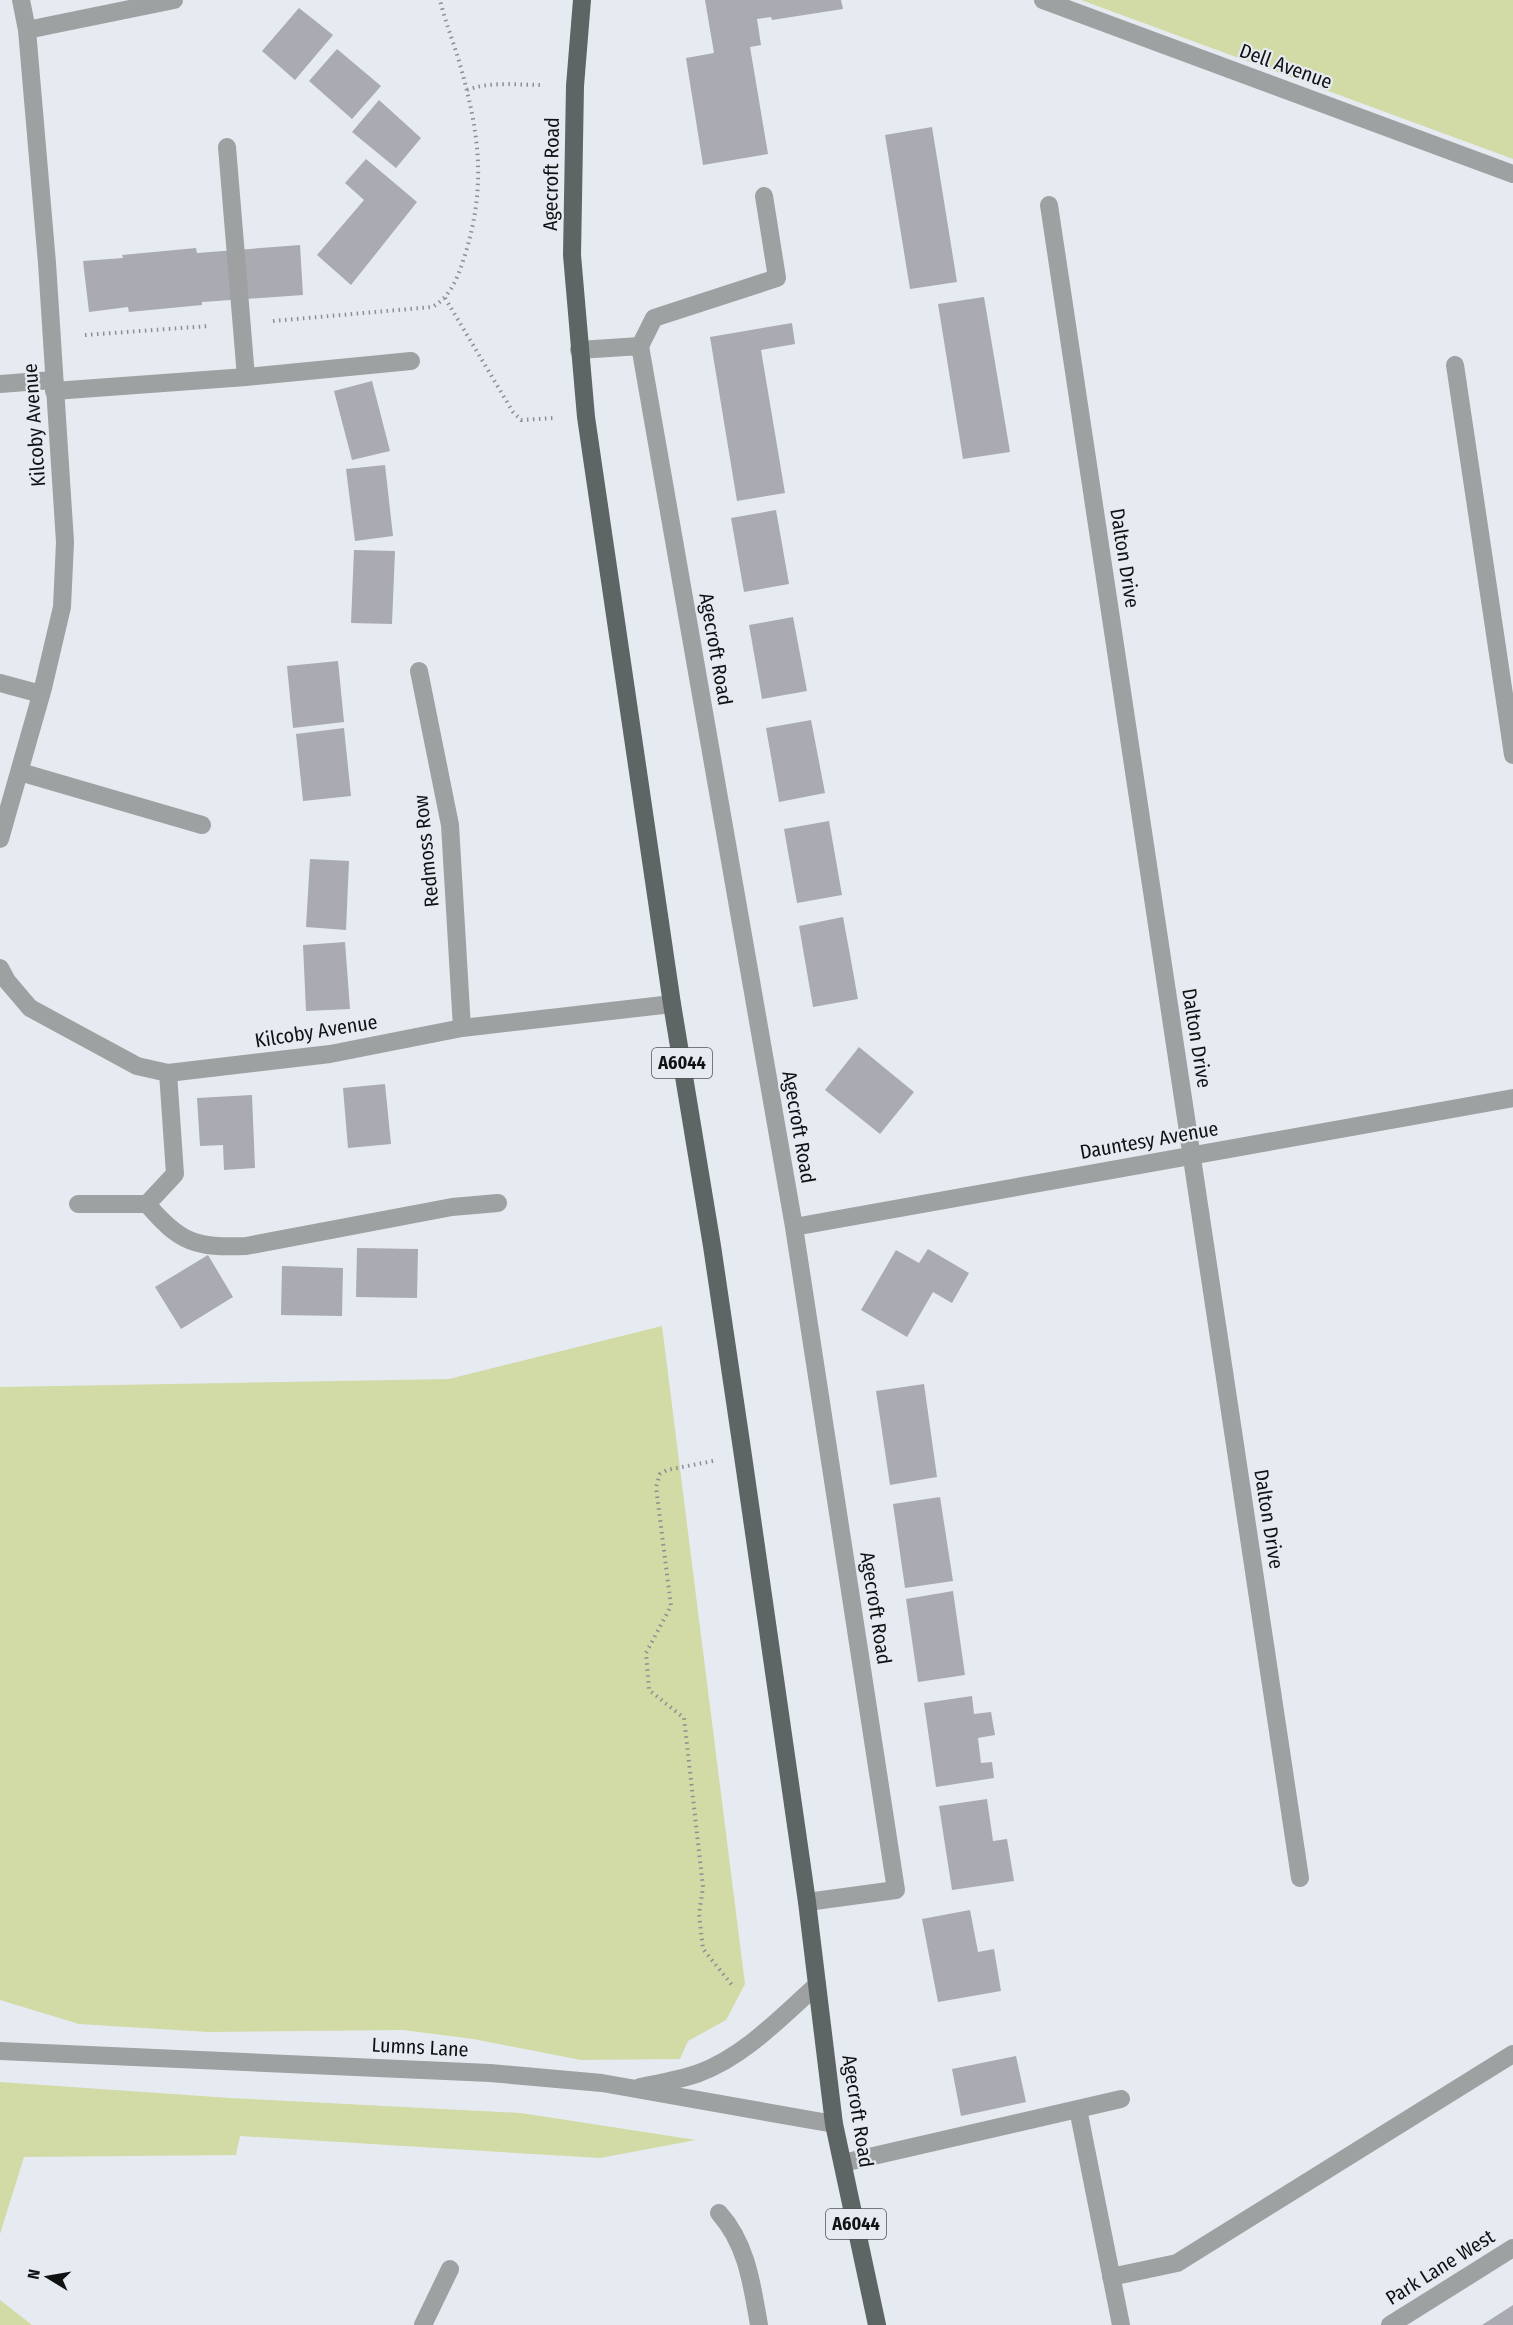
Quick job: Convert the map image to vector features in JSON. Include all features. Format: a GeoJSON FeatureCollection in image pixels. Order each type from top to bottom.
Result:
{"type":"FeatureCollection","features":[{"type":"Feature","properties":{"kind":"main road","name":"Agecroft Road"},"geometry":{"type":"LineString","coordinates":[[582,0],[575,86],[572,255],[586,417],[672,1004],[712,1246],[807,1902],[834,2124],[877,2325]]}},
{"type":"Feature","properties":{"kind":"street","name":"Kilcoby Avenue"},"geometry":{"type":"LineString","coordinates":[[0,839],[41,694],[62,607],[65,542],[53,385],[47,263],[27,30],[21,0]]}},
{"type":"Feature","properties":{"kind":"street"},"geometry":{"type":"LineString","coordinates":[[27,30],[174,0]]}},
{"type":"Feature","properties":{"kind":"street","name":"Dell Avenue"},"geometry":{"type":"LineString","coordinates":[[1043,0],[1513,174]]}},
{"type":"Feature","properties":{"kind":"street"},"geometry":{"type":"LineString","coordinates":[[227,147],[246,377]]}},
{"type":"Feature","properties":{"kind":"street"},"geometry":{"type":"LineString","coordinates":[[579,350],[640,346],[654,318],[777,278],[764,196]]}},
{"type":"Feature","properties":{"kind":"street","name":"Dalton Drive"},"geometry":{"type":"LineString","coordinates":[[1049,205],[1300,1878]]}},
{"type":"Feature","properties":{"kind":"street","name":"Agecroft Road"},"geometry":{"type":"LineString","coordinates":[[640,346],[794,1227],[896,1890],[807,1902]]}},
{"type":"Feature","properties":{"kind":"street"},"geometry":{"type":"LineString","coordinates":[[0,384],[53,385],[246,377],[411,361]]}},
{"type":"Feature","properties":{"kind":"street"},"geometry":{"type":"LineString","coordinates":[[1455,365],[1513,755]]}},
{"type":"Feature","properties":{"kind":"street","name":"Redmoss Row"},"geometry":{"type":"LineString","coordinates":[[418,671],[450,825],[462,1028]]}},
{"type":"Feature","properties":{"kind":"street"},"geometry":{"type":"LineString","coordinates":[[0,683],[41,694]]}},
{"type":"Feature","properties":{"kind":"street"},"geometry":{"type":"LineString","coordinates":[[20,772],[202,825]]}},
{"type":"Feature","properties":{"kind":"street","name":"Kilcoby Avenue"},"geometry":{"type":"LineString","coordinates":[[0,968],[7,981],[30,1008],[137,1066],[168,1074],[330,1054],[462,1028],[672,1004]]}},
{"type":"Feature","properties":{"kind":"street"},"geometry":{"type":"LineString","coordinates":[[78,1204],[147,1204],[174,1174],[168,1074]]}},
{"type":"Feature","properties":{"kind":"street","name":"Dauntesy Avenue"},"geometry":{"type":"LineString","coordinates":[[794,1227],[1513,1098]]}},
{"type":"Feature","properties":{"kind":"street"},"geometry":{"type":"LineString","coordinates":[[147,1204],[165,1225],[184,1239],[215,1247],[246,1246],[452,1207],[498,1203]]}},
{"type":"Feature","properties":{"kind":"street"},"geometry":{"type":"LineString","coordinates":[[632,2089],[699,2073],[738,2053],[817,1984]]}},
{"type":"Feature","properties":{"kind":"street","name":"Lumns Lane"},"geometry":{"type":"LineString","coordinates":[[0,2051],[490,2073],[602,2083],[834,2124]]}},
{"type":"Feature","properties":{"kind":"street"},"geometry":{"type":"LineString","coordinates":[[1111,2277],[1177,2263],[1513,2054]]}},
{"type":"Feature","properties":{"kind":"street"},"geometry":{"type":"LineString","coordinates":[[843,2163],[1121,2098]]}},
{"type":"Feature","properties":{"kind":"street"},"geometry":{"type":"LineString","coordinates":[[1078,2109],[1121,2325]]}},
{"type":"Feature","properties":{"kind":"street"},"geometry":{"type":"LineString","coordinates":[[719,2213],[738,2239],[750,2275],[759,2325]]}},
{"type":"Feature","properties":{"kind":"street","name":"Park Lane West"},"geometry":{"type":"LineString","coordinates":[[1390,2325],[1513,2248]]}},
{"type":"Feature","properties":{"kind":"street"},"geometry":{"type":"LineString","coordinates":[[423,2325],[450,2269]]}},
{"type":"Feature","properties":{"kind":"path"},"geometry":{"type":"LineString","coordinates":[[50,338],[412,310],[432,307],[445,298],[454,284],[463,260],[473,229],[478,197],[477,138],[467,90],[440,0]]}},
{"type":"Feature","properties":{"kind":"path"},"geometry":{"type":"LineString","coordinates":[[467,90],[477,86],[496,84],[575,86]]}},
{"type":"Feature","properties":{"kind":"path"},"geometry":{"type":"LineString","coordinates":[[445,298],[513,412],[521,420],[586,417]]}},
{"type":"Feature","properties":{"kind":"path"},"geometry":{"type":"LineString","coordinates":[[732,1985],[703,1949],[699,1914],[703,1887],[684,1718],[649,1690],[646,1653],[671,1606],[656,1487],[660,1474],[667,1470],[742,1456]]}},
{"type":"Feature","properties":{"kind":"green space"},"geometry":{"type":"Polygon","coordinates":[[[1081,0],[1513,0],[1513,159],[1081,0]]]}},
{"type":"Feature","properties":{"kind":"green space"},"geometry":{"type":"Polygon","coordinates":[[[662,1326],[745,1984],[726,2020],[688,2041],[680,2059],[581,2060],[473,2039],[403,2030],[208,2032],[79,2024],[0,2000],[0,1387],[449,1379],[662,1326]]]}},
{"type":"Feature","properties":{"kind":"green space"},"geometry":{"type":"Polygon","coordinates":[[[0,2082],[230,2098],[521,2113],[696,2140],[600,2158],[240,2136],[236,2155],[24,2157],[0,2234],[0,2082]]]}},
{"type":"Feature","properties":{"kind":"green space"},"geometry":{"type":"Polygon","coordinates":[[[0,2300],[32,2325],[0,2325],[0,2300]]]}},
{"type":"Feature","properties":{"kind":"building"},"geometry":{"type":"Polygon","coordinates":[[[705,0],[841,0],[843,9],[772,20],[771,17],[757,19],[761,45],[750,47],[768,154],[703,165],[686,58],[714,53],[705,0]]]}},
{"type":"Feature","properties":{"kind":"building"},"geometry":{"type":"Polygon","coordinates":[[[299,8],[333,35],[295,80],[262,51],[299,8]]]}},
{"type":"Feature","properties":{"kind":"building"},"geometry":{"type":"Polygon","coordinates":[[[337,49],[381,86],[352,119],[309,81],[337,49]]]}},
{"type":"Feature","properties":{"kind":"building"},"geometry":{"type":"Polygon","coordinates":[[[379,100],[421,138],[396,168],[352,132],[379,100]]]}},
{"type":"Feature","properties":{"kind":"building"},"geometry":{"type":"Polygon","coordinates":[[[932,127],[957,282],[910,289],[885,135],[932,127]]]}},
{"type":"Feature","properties":{"kind":"building"},"geometry":{"type":"Polygon","coordinates":[[[366,159],[417,202],[351,285],[317,255],[364,200],[345,183],[366,159]]]}},
{"type":"Feature","properties":{"kind":"building"},"geometry":{"type":"Polygon","coordinates":[[[300,245],[303,295],[202,302],[202,305],[129,312],[128,307],[89,312],[83,261],[196,248],[197,253],[300,245]]]}},
{"type":"Feature","properties":{"kind":"building"},"geometry":{"type":"Polygon","coordinates":[[[984,297],[1010,452],[963,459],[938,304],[984,297]]]}},
{"type":"Feature","properties":{"kind":"building"},"geometry":{"type":"Polygon","coordinates":[[[792,323],[795,344],[761,350],[785,493],[737,501],[710,337],[792,323]]]}},
{"type":"Feature","properties":{"kind":"building"},"geometry":{"type":"Polygon","coordinates":[[[372,381],[390,451],[352,460],[334,391],[372,381]]]}},
{"type":"Feature","properties":{"kind":"building"},"geometry":{"type":"Polygon","coordinates":[[[385,465],[393,536],[355,541],[346,469],[385,465]]]}},
{"type":"Feature","properties":{"kind":"building"},"geometry":{"type":"Polygon","coordinates":[[[776,510],[789,584],[744,592],[731,518],[776,510]]]}},
{"type":"Feature","properties":{"kind":"building"},"geometry":{"type":"Polygon","coordinates":[[[354,550],[395,551],[392,624],[351,623],[354,550]]]}},
{"type":"Feature","properties":{"kind":"building"},"geometry":{"type":"Polygon","coordinates":[[[793,617],[807,691],[762,699],[749,625],[793,617]]]}},
{"type":"Feature","properties":{"kind":"building"},"geometry":{"type":"Polygon","coordinates":[[[338,661],[344,722],[293,728],[287,666],[338,661]]]}},
{"type":"Feature","properties":{"kind":"building"},"geometry":{"type":"Polygon","coordinates":[[[811,720],[825,793],[779,802],[766,728],[811,720]]]}},
{"type":"Feature","properties":{"kind":"building"},"geometry":{"type":"Polygon","coordinates":[[[344,728],[351,796],[303,801],[296,734],[344,728]]]}},
{"type":"Feature","properties":{"kind":"building"},"geometry":{"type":"Polygon","coordinates":[[[829,821],[842,895],[797,903],[784,829],[829,821]]]}},
{"type":"Feature","properties":{"kind":"building"},"geometry":{"type":"Polygon","coordinates":[[[310,859],[349,861],[346,930],[306,927],[310,859]]]}},
{"type":"Feature","properties":{"kind":"building"},"geometry":{"type":"Polygon","coordinates":[[[843,917],[858,999],[813,1007],[799,926],[843,917]]]}},
{"type":"Feature","properties":{"kind":"building"},"geometry":{"type":"Polygon","coordinates":[[[345,942],[350,1009],[306,1011],[303,945],[345,942]]]}},
{"type":"Feature","properties":{"kind":"building"},"geometry":{"type":"Polygon","coordinates":[[[859,1047],[914,1092],[880,1134],[825,1090],[859,1047]]]}},
{"type":"Feature","properties":{"kind":"building"},"geometry":{"type":"Polygon","coordinates":[[[385,1084],[391,1144],[348,1148],[343,1088],[385,1084]]]}},
{"type":"Feature","properties":{"kind":"building"},"geometry":{"type":"Polygon","coordinates":[[[252,1095],[255,1168],[224,1170],[223,1145],[200,1146],[197,1098],[252,1095]]]}},
{"type":"Feature","properties":{"kind":"building"},"geometry":{"type":"Polygon","coordinates":[[[357,1248],[418,1249],[417,1298],[356,1297],[357,1248]]]}},
{"type":"Feature","properties":{"kind":"building"},"geometry":{"type":"Polygon","coordinates":[[[928,1249],[969,1273],[952,1303],[933,1292],[907,1337],[861,1310],[896,1250],[919,1263],[928,1249]]]}},
{"type":"Feature","properties":{"kind":"building"},"geometry":{"type":"Polygon","coordinates":[[[208,1255],[233,1297],[181,1329],[155,1287],[208,1255]]]}},
{"type":"Feature","properties":{"kind":"building"},"geometry":{"type":"Polygon","coordinates":[[[282,1266],[343,1268],[342,1316],[281,1315],[282,1266]]]}},
{"type":"Feature","properties":{"kind":"building"},"geometry":{"type":"Polygon","coordinates":[[[924,1384],[937,1477],[890,1485],[876,1391],[924,1384]]]}},
{"type":"Feature","properties":{"kind":"building"},"geometry":{"type":"Polygon","coordinates":[[[940,1497],[953,1581],[905,1588],[893,1504],[940,1497]]]}},
{"type":"Feature","properties":{"kind":"building"},"geometry":{"type":"Polygon","coordinates":[[[953,1591],[965,1675],[918,1682],[906,1599],[953,1591]]]}},
{"type":"Feature","properties":{"kind":"building"},"geometry":{"type":"Polygon","coordinates":[[[972,1696],[974,1714],[991,1712],[995,1735],[978,1738],[981,1763],[992,1762],[994,1778],[936,1787],[924,1703],[972,1696]]]}},
{"type":"Feature","properties":{"kind":"building"},"geometry":{"type":"Polygon","coordinates":[[[987,1799],[993,1841],[1007,1839],[1014,1881],[952,1890],[939,1806],[987,1799]]]}},
{"type":"Feature","properties":{"kind":"building"},"geometry":{"type":"Polygon","coordinates":[[[970,1910],[978,1952],[994,1949],[1001,1991],[938,2002],[922,1919],[970,1910]]]}},
{"type":"Feature","properties":{"kind":"building"},"geometry":{"type":"Polygon","coordinates":[[[1016,2056],[1026,2102],[961,2116],[952,2069],[1016,2056]]]}},
{"type":"Feature","properties":{"kind":"building"},"geometry":{"type":"Polygon","coordinates":[[[1513,2305],[1513,2325],[1482,2325],[1513,2305]]]}}]}
